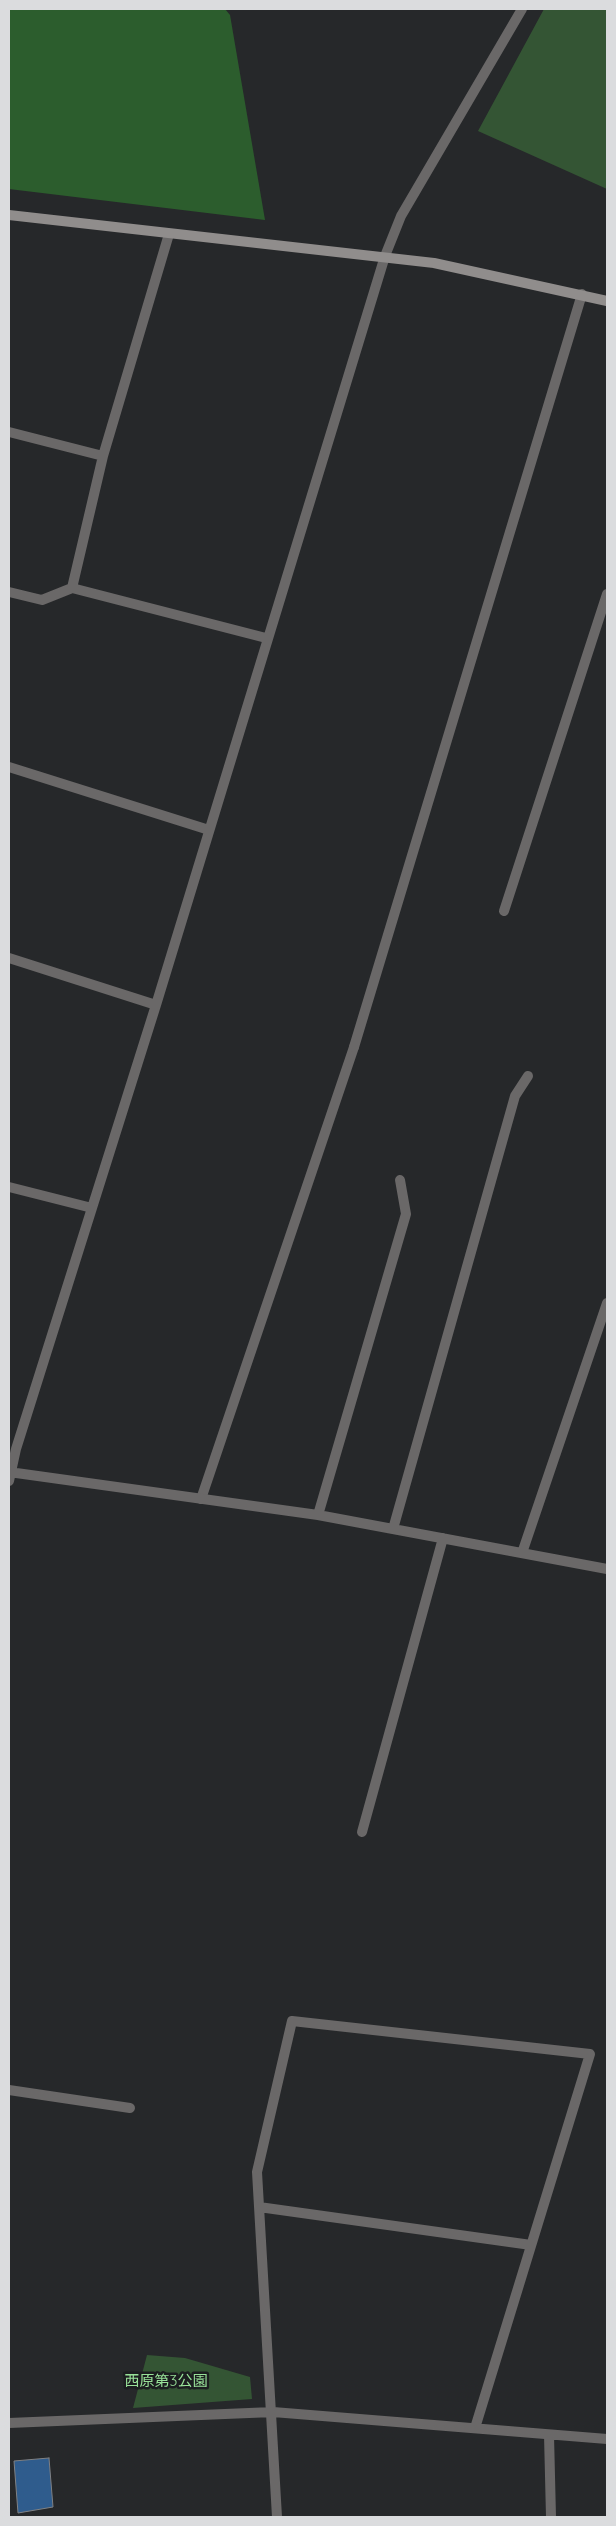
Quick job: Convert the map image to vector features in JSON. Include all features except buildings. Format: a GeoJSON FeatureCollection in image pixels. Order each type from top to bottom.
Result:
{"type":"FeatureCollection","features":[{"type":"Feature","properties":{"kind":"street"},"geometry":{"type":"LineString","coordinates":[[522,9],[401,216],[385,256],[266,638],[156,1005],[16,1448],[10,1475],[318,1516],[607,1569]]}},
{"type":"Feature","properties":{"kind":"street"},"geometry":{"type":"LineString","coordinates":[[9,216],[385,256],[434,263],[489,277],[582,294],[607,301]]}},
{"type":"Feature","properties":{"kind":"street"},"geometry":{"type":"LineString","coordinates":[[72,588],[103,456],[169,234]]}},
{"type":"Feature","properties":{"kind":"street"},"geometry":{"type":"LineString","coordinates":[[201,1499],[354,1047],[582,294]]}},
{"type":"Feature","properties":{"kind":"street"},"geometry":{"type":"LineString","coordinates":[[9,432],[103,456]]}},
{"type":"Feature","properties":{"kind":"street"},"geometry":{"type":"LineString","coordinates":[[9,592],[42,600],[72,588],[266,638]]}},
{"type":"Feature","properties":{"kind":"street"},"geometry":{"type":"LineString","coordinates":[[504,911],[607,594]]}},
{"type":"Feature","properties":{"kind":"street"},"geometry":{"type":"LineString","coordinates":[[9,768],[209,830]]}},
{"type":"Feature","properties":{"kind":"street"},"geometry":{"type":"LineString","coordinates":[[9,958],[156,1005]]}},
{"type":"Feature","properties":{"kind":"street"},"geometry":{"type":"LineString","coordinates":[[393,1529],[515,1096],[528,1076]]}},
{"type":"Feature","properties":{"kind":"street"},"geometry":{"type":"LineString","coordinates":[[318,1516],[406,1214],[400,1180]]}},
{"type":"Feature","properties":{"kind":"street"},"geometry":{"type":"LineString","coordinates":[[9,1187],[92,1208]]}},
{"type":"Feature","properties":{"kind":"street"},"geometry":{"type":"LineString","coordinates":[[522,1553],[607,1303]]}},
{"type":"Feature","properties":{"kind":"street"},"geometry":{"type":"LineString","coordinates":[[362,1832],[443,1538]]}},
{"type":"Feature","properties":{"kind":"street"},"geometry":{"type":"LineString","coordinates":[[277,2517],[273,2412],[257,2172],[292,2021],[590,2054],[475,2428]]}},
{"type":"Feature","properties":{"kind":"street"},"geometry":{"type":"LineString","coordinates":[[9,2090],[130,2108]]}},
{"type":"Feature","properties":{"kind":"street"},"geometry":{"type":"LineString","coordinates":[[259,2207],[531,2245]]}},
{"type":"Feature","properties":{"kind":"street"},"geometry":{"type":"LineString","coordinates":[[9,2423],[273,2412],[607,2439]]}},
{"type":"Feature","properties":{"kind":"street"},"geometry":{"type":"LineString","coordinates":[[549,2435],[551,2517]]}},
{"type":"Feature","properties":{"kind":"green space"},"geometry":{"type":"Polygon","coordinates":[[[9,9],[225,9],[230,15],[265,220],[9,189],[9,9]]]}},
{"type":"Feature","properties":{"kind":"green space"},"geometry":{"type":"Polygon","coordinates":[[[544,9],[607,9],[607,189],[478,131],[544,9]]]}},
{"type":"Feature","properties":{"kind":"green space","name":"西原第3公園"},"geometry":{"type":"Polygon","coordinates":[[[147,2355],[185,2358],[250,2377],[252,2399],[133,2408],[147,2355]]]}}]}
